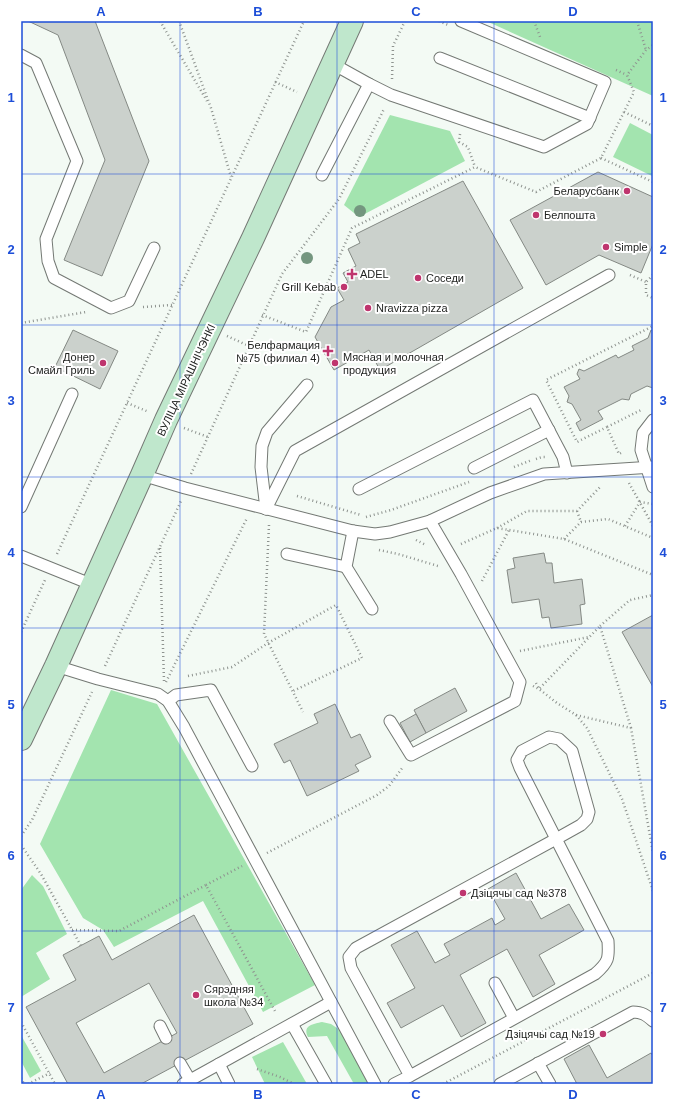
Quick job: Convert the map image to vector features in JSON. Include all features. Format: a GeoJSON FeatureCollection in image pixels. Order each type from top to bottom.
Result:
{"type":"FeatureCollection","features":[{"type":"Feature","properties":{"kind":"main road","name":"ВУЛІЦА МІРАШНІЧЭНКІ"},"geometry":{"type":"LineString","coordinates":[[21,739],[93,585],[166,420],[256,231],[352,21]]}},
{"type":"Feature","properties":{"kind":"lane"},"geometry":{"type":"LineString","coordinates":[[332,64],[391,95],[544,147],[587,124],[605,82],[461,21]]}},
{"type":"Feature","properties":{"kind":"lane"},"geometry":{"type":"LineString","coordinates":[[21,55],[36,63],[77,161],[46,239],[48,261],[54,278],[111,308],[129,301],[154,248]]}},
{"type":"Feature","properties":{"kind":"lane"},"geometry":{"type":"LineString","coordinates":[[440,58],[590,118]]}},
{"type":"Feature","properties":{"kind":"lane"},"geometry":{"type":"LineString","coordinates":[[322,175],[369,84]]}},
{"type":"Feature","properties":{"kind":"lane"},"geometry":{"type":"LineString","coordinates":[[266,508],[295,451],[609,275]]}},
{"type":"Feature","properties":{"kind":"lane"},"geometry":{"type":"LineString","coordinates":[[266,508],[261,467],[262,446],[267,432],[307,385]]}},
{"type":"Feature","properties":{"kind":"lane"},"geometry":{"type":"LineString","coordinates":[[21,507],[72,394]]}},
{"type":"Feature","properties":{"kind":"lane"},"geometry":{"type":"LineString","coordinates":[[359,488],[533,400],[563,457],[567,473]]}},
{"type":"Feature","properties":{"kind":"lane"},"geometry":{"type":"LineString","coordinates":[[653,420],[644,433],[642,450],[650,468],[653,487]]}},
{"type":"Feature","properties":{"kind":"lane"},"geometry":{"type":"LineString","coordinates":[[474,468],[548,430]]}},
{"type":"Feature","properties":{"kind":"lane"},"geometry":{"type":"LineString","coordinates":[[142,476],[353,531],[375,534],[390,532],[430,522],[496,491],[544,474],[650,468]]}},
{"type":"Feature","properties":{"kind":"lane"},"geometry":{"type":"LineString","coordinates":[[390,721],[411,755],[515,701],[520,682],[461,574],[430,522]]}},
{"type":"Feature","properties":{"kind":"lane"},"geometry":{"type":"LineString","coordinates":[[353,531],[346,567],[372,609]]}},
{"type":"Feature","properties":{"kind":"lane"},"geometry":{"type":"LineString","coordinates":[[287,554],[346,567]]}},
{"type":"Feature","properties":{"kind":"lane"},"geometry":{"type":"LineString","coordinates":[[21,556],[93,585]]}},
{"type":"Feature","properties":{"kind":"lane"},"geometry":{"type":"LineString","coordinates":[[56,666],[98,679],[158,694],[168,701],[184,726],[375,1084]]}},
{"type":"Feature","properties":{"kind":"lane"},"geometry":{"type":"LineString","coordinates":[[168,701],[176,695],[211,690],[252,766]]}},
{"type":"Feature","properties":{"kind":"lane"},"geometry":{"type":"LineString","coordinates":[[394,1084],[410,1076],[595,974],[604,966],[608,959],[608,941],[556,839],[520,768],[518,760],[522,751],[549,737],[559,739],[572,752],[589,812],[587,819],[581,826],[556,839],[356,948],[349,957],[351,968],[410,1076]]}},
{"type":"Feature","properties":{"kind":"lane"},"geometry":{"type":"LineString","coordinates":[[495,983],[514,1018]]}},
{"type":"Feature","properties":{"kind":"lane"},"geometry":{"type":"LineString","coordinates":[[180,1063],[187,1082],[331,1002]]}},
{"type":"Feature","properties":{"kind":"lane"},"geometry":{"type":"LineString","coordinates":[[500,1084],[633,1012],[641,1012],[653,1020]]}},
{"type":"Feature","properties":{"kind":"lane"},"geometry":{"type":"LineString","coordinates":[[292,1024],[326,1084]]}},
{"type":"Feature","properties":{"kind":"lane"},"geometry":{"type":"LineString","coordinates":[[160,1026],[166,1038]]}},
{"type":"Feature","properties":{"kind":"lane"},"geometry":{"type":"LineString","coordinates":[[538,1063],[550,1084]]}},
{"type":"Feature","properties":{"kind":"lane"},"geometry":{"type":"LineString","coordinates":[[219,1064],[229,1084]]}},
{"type":"Feature","properties":{"kind":"path"},"geometry":{"type":"LineString","coordinates":[[160,21],[211,108]]}},
{"type":"Feature","properties":{"kind":"path"},"geometry":{"type":"LineString","coordinates":[[179,21],[211,108],[231,177]]}},
{"type":"Feature","properties":{"kind":"path"},"geometry":{"type":"LineString","coordinates":[[21,632],[304,21]]}},
{"type":"Feature","properties":{"kind":"path"},"geometry":{"type":"LineString","coordinates":[[21,836],[32,820],[160,547],[262,315],[282,274],[338,199],[391,95],[393,46],[405,21]]}},
{"type":"Feature","properties":{"kind":"path"},"geometry":{"type":"LineString","coordinates":[[534,21],[540,37]]}},
{"type":"Feature","properties":{"kind":"path"},"geometry":{"type":"LineString","coordinates":[[636,21],[646,50]]}},
{"type":"Feature","properties":{"kind":"path"},"geometry":{"type":"LineString","coordinates":[[460,131],[459,142],[468,147],[475,166],[536,192],[601,158],[634,92],[627,75],[646,50],[653,45]]}},
{"type":"Feature","properties":{"kind":"path"},"geometry":{"type":"LineString","coordinates":[[624,112],[653,126]]}},
{"type":"Feature","properties":{"kind":"path"},"geometry":{"type":"LineString","coordinates":[[601,158],[653,182]]}},
{"type":"Feature","properties":{"kind":"path"},"geometry":{"type":"LineString","coordinates":[[262,315],[306,332],[352,228],[475,166]]}},
{"type":"Feature","properties":{"kind":"path"},"geometry":{"type":"LineString","coordinates":[[630,275],[646,282]]}},
{"type":"Feature","properties":{"kind":"path"},"geometry":{"type":"LineString","coordinates":[[653,275],[646,282],[646,295],[653,298]]}},
{"type":"Feature","properties":{"kind":"path"},"geometry":{"type":"LineString","coordinates":[[21,323],[111,308]]}},
{"type":"Feature","properties":{"kind":"path"},"geometry":{"type":"LineString","coordinates":[[646,407],[577,442],[546,380],[653,326]]}},
{"type":"Feature","properties":{"kind":"path"},"geometry":{"type":"LineString","coordinates":[[607,427],[619,454]]}},
{"type":"Feature","properties":{"kind":"path"},"geometry":{"type":"LineString","coordinates":[[612,454],[642,450]]}},
{"type":"Feature","properties":{"kind":"path"},"geometry":{"type":"LineString","coordinates":[[507,469],[542,457],[563,457]]}},
{"type":"Feature","properties":{"kind":"path"},"geometry":{"type":"LineString","coordinates":[[297,496],[366,517],[391,510],[472,481]]}},
{"type":"Feature","properties":{"kind":"path"},"geometry":{"type":"LineString","coordinates":[[628,482],[653,526]]}},
{"type":"Feature","properties":{"kind":"path"},"geometry":{"type":"LineString","coordinates":[[415,540],[429,546],[437,555],[497,528],[527,511],[577,511],[602,485]]}},
{"type":"Feature","properties":{"kind":"path"},"geometry":{"type":"LineString","coordinates":[[640,502],[653,504]]}},
{"type":"Feature","properties":{"kind":"path"},"geometry":{"type":"LineString","coordinates":[[625,526],[640,502]]}},
{"type":"Feature","properties":{"kind":"path"},"geometry":{"type":"LineString","coordinates":[[577,511],[581,522]]}},
{"type":"Feature","properties":{"kind":"path"},"geometry":{"type":"LineString","coordinates":[[164,686],[249,514]]}},
{"type":"Feature","properties":{"kind":"path"},"geometry":{"type":"LineString","coordinates":[[564,539],[581,522],[608,519],[653,538]]}},
{"type":"Feature","properties":{"kind":"path"},"geometry":{"type":"LineString","coordinates":[[269,520],[264,634],[303,712]]}},
{"type":"Feature","properties":{"kind":"path"},"geometry":{"type":"LineString","coordinates":[[497,528],[564,539],[653,575]]}},
{"type":"Feature","properties":{"kind":"path"},"geometry":{"type":"LineString","coordinates":[[478,587],[509,530]]}},
{"type":"Feature","properties":{"kind":"path"},"geometry":{"type":"LineString","coordinates":[[160,547],[164,686]]}},
{"type":"Feature","properties":{"kind":"path"},"geometry":{"type":"LineString","coordinates":[[539,689],[600,626],[630,600],[653,595]]}},
{"type":"Feature","properties":{"kind":"path"},"geometry":{"type":"LineString","coordinates":[[186,677],[232,666],[268,643],[336,605],[362,658],[293,691]]}},
{"type":"Feature","properties":{"kind":"path"},"geometry":{"type":"LineString","coordinates":[[600,626],[631,728],[653,853]]}},
{"type":"Feature","properties":{"kind":"path"},"geometry":{"type":"LineString","coordinates":[[517,652],[590,637]]}},
{"type":"Feature","properties":{"kind":"path"},"geometry":{"type":"LineString","coordinates":[[520,682],[539,689],[556,703],[576,715],[631,728]]}},
{"type":"Feature","properties":{"kind":"path"},"geometry":{"type":"LineString","coordinates":[[164,686],[169,683]]}},
{"type":"Feature","properties":{"kind":"path"},"geometry":{"type":"LineString","coordinates":[[536,683],[539,689]]}},
{"type":"Feature","properties":{"kind":"path"},"geometry":{"type":"LineString","coordinates":[[576,715],[587,728],[622,799],[653,891]]}},
{"type":"Feature","properties":{"kind":"path"},"geometry":{"type":"LineString","coordinates":[[263,855],[377,795],[389,786],[411,755]]}},
{"type":"Feature","properties":{"kind":"path"},"geometry":{"type":"LineString","coordinates":[[21,845],[42,874],[81,946]]}},
{"type":"Feature","properties":{"kind":"path"},"geometry":{"type":"LineString","coordinates":[[72,930],[119,931],[242,866]]}},
{"type":"Feature","properties":{"kind":"path"},"geometry":{"type":"LineString","coordinates":[[206,885],[275,1011]]}},
{"type":"Feature","properties":{"kind":"path"},"geometry":{"type":"LineString","coordinates":[[443,1084],[653,973]]}},
{"type":"Feature","properties":{"kind":"path"},"geometry":{"type":"LineString","coordinates":[[21,1022],[55,1084]]}},
{"type":"Feature","properties":{"kind":"path"},"geometry":{"type":"LineString","coordinates":[[257,1069],[280,1077],[294,1084]]}},
{"type":"Feature","properties":{"kind":"path"},"geometry":{"type":"LineString","coordinates":[[28,1084],[50,1073]]}},
{"type":"Feature","properties":{"kind":"path"},"geometry":{"type":"LineString","coordinates":[[21,1078],[24,1084]]}},
{"type":"Feature","properties":{"kind":"green space"},"geometry":{"type":"Polygon","coordinates":[[[486,21],[653,21],[653,96],[486,21]]]}},
{"type":"Feature","properties":{"kind":"green space"},"geometry":{"type":"Polygon","coordinates":[[[390,115],[450,131],[465,161],[359,217],[344,205],[390,115]]]}},
{"type":"Feature","properties":{"kind":"green space"},"geometry":{"type":"Polygon","coordinates":[[[630,123],[653,135],[652,176],[613,157],[630,123]]]}},
{"type":"Feature","properties":{"kind":"green space"},"geometry":{"type":"Polygon","coordinates":[[[111,690],[157,704],[315,985],[263,1012],[203,901],[114,947],[103,930],[83,918],[40,844],[111,690]]]}},
{"type":"Feature","properties":{"kind":"green space"},"geometry":{"type":"Polygon","coordinates":[[[32,875],[43,886],[67,934],[36,953],[50,979],[21,997],[21,890],[32,875]]]}},
{"type":"Feature","properties":{"kind":"green space"},"geometry":{"type":"Polygon","coordinates":[[[322,1022],[331,1024],[340,1030],[370,1084],[354,1084],[327,1036],[308,1037],[308,1028],[312,1024],[322,1022]]]}},
{"type":"Feature","properties":{"kind":"green space"},"geometry":{"type":"Polygon","coordinates":[[[21,1035],[41,1071],[30,1078],[21,1061],[21,1035]]]}},
{"type":"Feature","properties":{"kind":"green space"},"geometry":{"type":"Polygon","coordinates":[[[283,1042],[307,1084],[265,1084],[252,1057],[283,1042]]]}},
{"type":"Feature","properties":{"kind":"building"},"geometry":{"type":"Polygon","coordinates":[[[28,21],[95,21],[149,161],[102,276],[64,260],[105,160],[58,35],[28,21]]]}},
{"type":"Feature","properties":{"kind":"building"},"geometry":{"type":"Polygon","coordinates":[[[598,172],[653,197],[653,244],[641,273],[599,255],[546,285],[510,220],[598,172]]]}},
{"type":"Feature","properties":{"kind":"building"},"geometry":{"type":"Polygon","coordinates":[[[463,181],[523,288],[380,370],[369,350],[334,370],[315,337],[331,307],[344,300],[337,288],[348,282],[343,273],[356,266],[348,249],[360,243],[356,234],[463,181]]]}},
{"type":"Feature","properties":{"kind":"building"},"geometry":{"type":"Polygon","coordinates":[[[73,330],[118,351],[100,389],[55,367],[73,330]]]}},
{"type":"Feature","properties":{"kind":"building"},"geometry":{"type":"Polygon","coordinates":[[[651,330],[653,331],[653,388],[647,386],[631,394],[629,400],[622,399],[598,411],[603,419],[580,431],[576,423],[581,420],[572,404],[567,402],[569,396],[564,387],[580,379],[577,374],[579,369],[584,371],[616,355],[618,358],[634,350],[632,346],[648,338],[651,330]]]}},
{"type":"Feature","properties":{"kind":"building"},"geometry":{"type":"Polygon","coordinates":[[[544,553],[546,563],[552,563],[554,583],[582,579],[585,604],[580,605],[582,624],[551,628],[549,617],[542,618],[539,599],[512,603],[507,570],[515,568],[513,558],[544,553]]]}},
{"type":"Feature","properties":{"kind":"building"},"geometry":{"type":"Polygon","coordinates":[[[653,615],[653,687],[622,632],[653,615]]]}},
{"type":"Feature","properties":{"kind":"building"},"geometry":{"type":"Polygon","coordinates":[[[455,688],[467,711],[426,733],[414,710],[455,688]]]}},
{"type":"Feature","properties":{"kind":"building"},"geometry":{"type":"Polygon","coordinates":[[[335,704],[351,738],[360,734],[371,757],[355,765],[359,771],[307,796],[290,760],[284,763],[274,744],[318,723],[314,714],[335,704]]]}},
{"type":"Feature","properties":{"kind":"building"},"geometry":{"type":"Polygon","coordinates":[[[416,714],[426,733],[410,742],[400,723],[416,714]]]}},
{"type":"Feature","properties":{"kind":"building"},"geometry":{"type":"Polygon","coordinates":[[[516,873],[541,919],[569,904],[584,930],[539,955],[555,984],[533,997],[507,949],[460,975],[486,1023],[461,1037],[443,1005],[401,1028],[387,1003],[415,988],[391,945],[417,931],[435,963],[450,955],[444,944],[492,918],[495,925],[505,919],[488,889],[516,873]]]}},
{"type":"Feature","properties":{"kind":"building","name":"Сярэдняя школа №34"},"geometry":{"type":"Polygon","coordinates":[[[194,915],[253,1024],[141,1084],[68,1084],[26,1007],[76,980],[63,955],[99,936],[112,960],[194,915]],[[149,983],[76,1023],[104,1073],[177,1033],[149,983]]]}},
{"type":"Feature","properties":{"kind":"building"},"geometry":{"type":"Polygon","coordinates":[[[589,1045],[607,1078],[651,1053],[653,1056],[653,1083],[577,1084],[564,1059],[589,1045]]]}},
{"type":"Feature","properties":{"kind":"place","name":"Беларусбанк"},"geometry":{"type":"Point","coordinates":[627,191]}},
{"type":"Feature","properties":{"kind":"place","name":"Белпошта"},"geometry":{"type":"Point","coordinates":[536,215]}},
{"type":"Feature","properties":{"kind":"place","name":"Simple"},"geometry":{"type":"Point","coordinates":[606,247]}},
{"type":"Feature","properties":{"kind":"place","name":"ADEL"},"geometry":{"type":"Point","coordinates":[352,274]}},
{"type":"Feature","properties":{"kind":"place","name":"Соседи"},"geometry":{"type":"Point","coordinates":[418,278]}},
{"type":"Feature","properties":{"kind":"place","name":"Grill Kebab"},"geometry":{"type":"Point","coordinates":[344,287]}},
{"type":"Feature","properties":{"kind":"place","name":"Nravizza pizza"},"geometry":{"type":"Point","coordinates":[368,308]}},
{"type":"Feature","properties":{"kind":"place","name":"Белфармация №75 (филиал 4)"},"geometry":{"type":"Point","coordinates":[328,351]}},
{"type":"Feature","properties":{"kind":"place","name":"Донер Смайл Гриль"},"geometry":{"type":"Point","coordinates":[103,363]}},
{"type":"Feature","properties":{"kind":"place","name":"Мясная и молочная продукция"},"geometry":{"type":"Point","coordinates":[335,363]}},
{"type":"Feature","properties":{"kind":"place","name":"Дзіцячы сад №378"},"geometry":{"type":"Point","coordinates":[463,893]}},
{"type":"Feature","properties":{"kind":"place","name":"Сярэдняя школа №34"},"geometry":{"type":"Point","coordinates":[196,995]}},
{"type":"Feature","properties":{"kind":"place","name":"Дзіцячы сад №19"},"geometry":{"type":"Point","coordinates":[603,1034]}}]}
